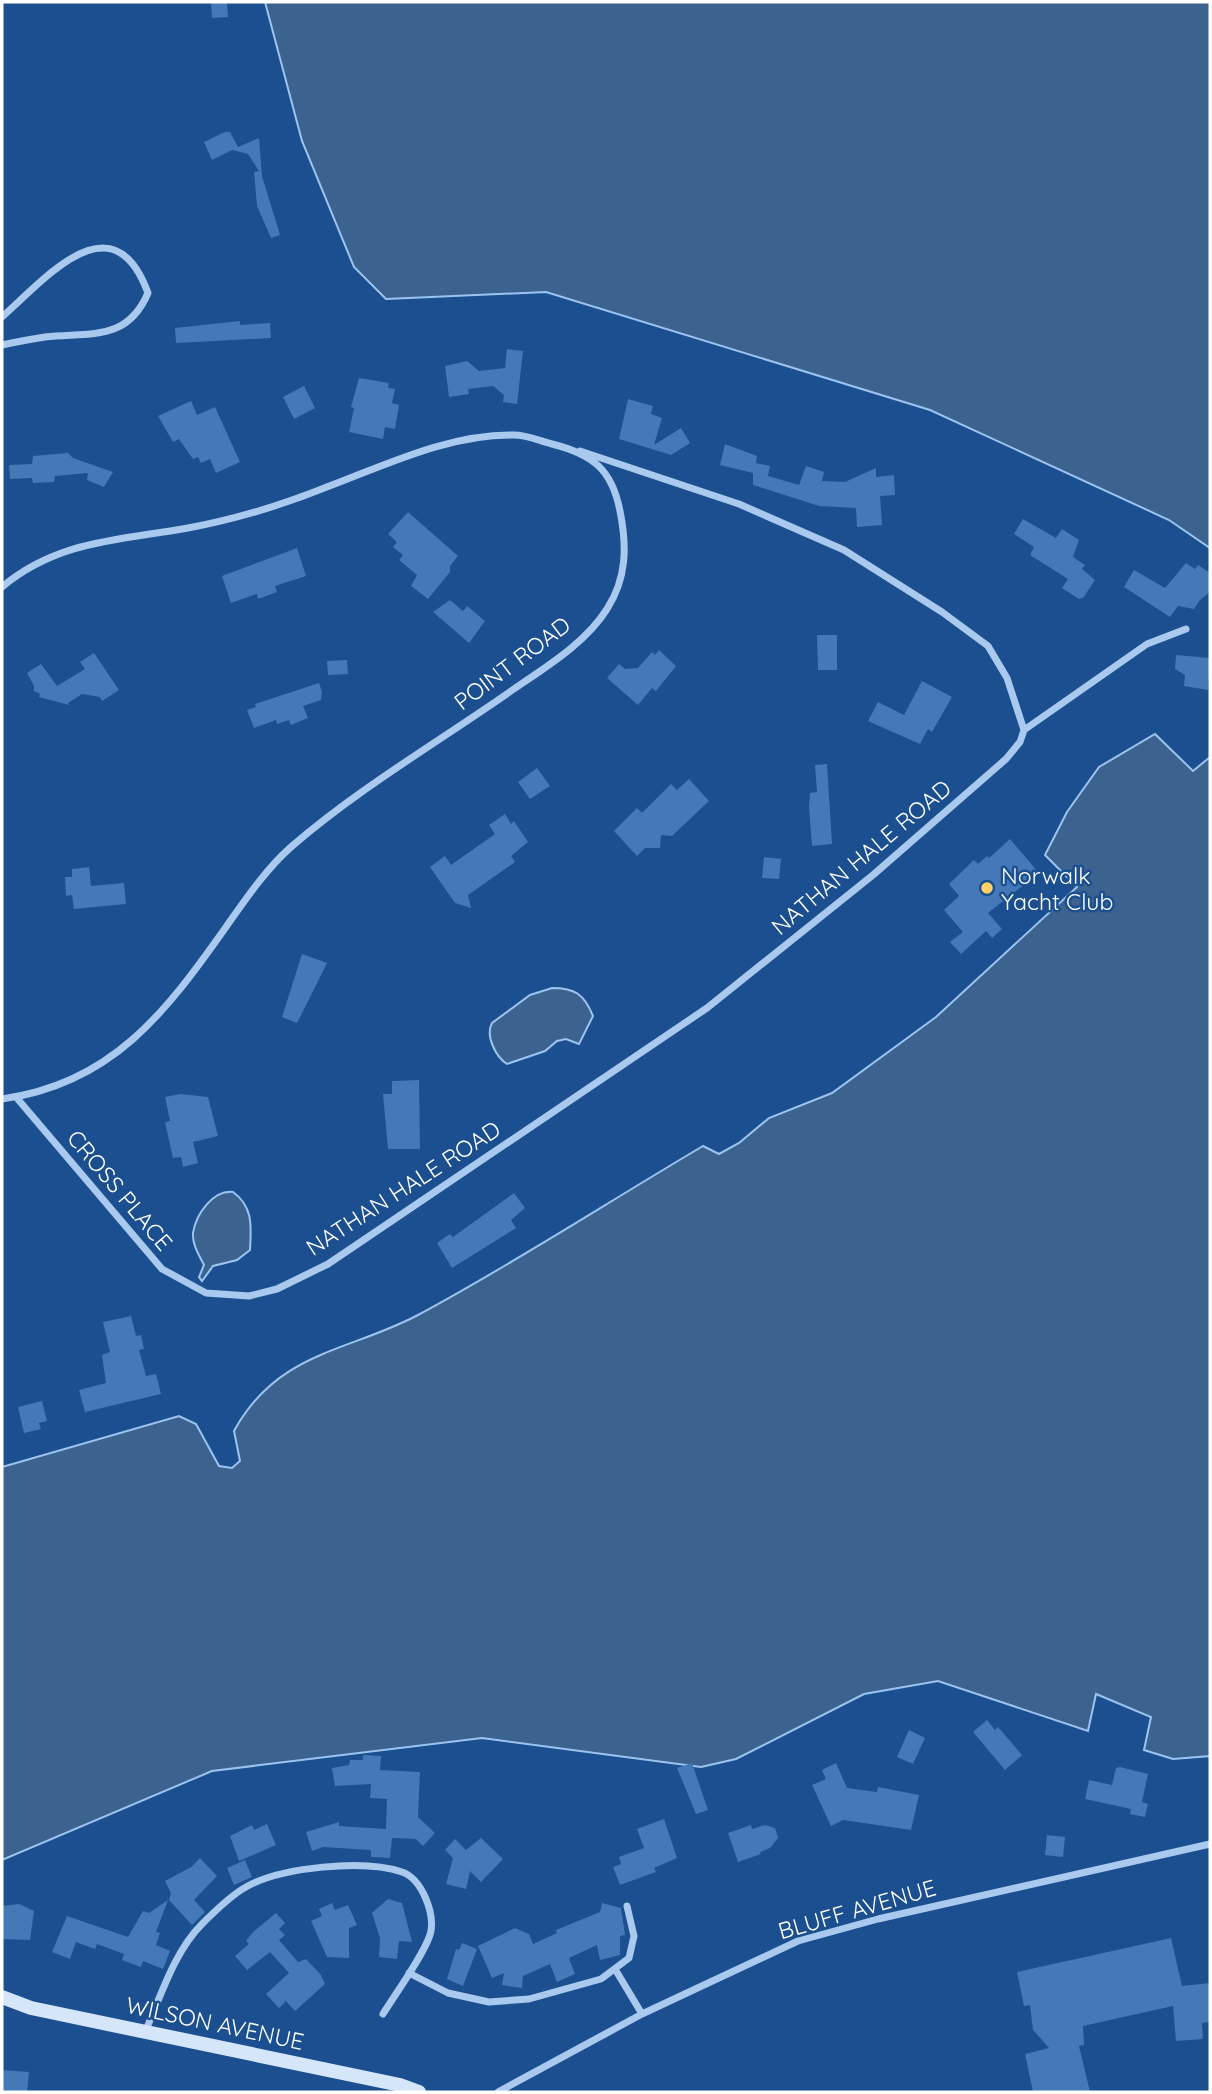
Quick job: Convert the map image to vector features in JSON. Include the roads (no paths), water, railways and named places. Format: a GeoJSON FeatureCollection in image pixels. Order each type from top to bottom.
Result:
{"type":"FeatureCollection","features":[{"type":"Feature","properties":{"kind":"main road","name":"WILSON AVENUE"},"geometry":{"type":"LineString","coordinates":[[2,1997],[31,2007],[400,2085],[419,2092]]}},
{"type":"Feature","properties":{"kind":"street"},"geometry":{"type":"LineString","coordinates":[[2,317],[72,255],[88,249],[122,254],[139,270],[148,293],[140,311],[107,333],[2,345]]}},
{"type":"Feature","properties":{"kind":"street","name":"POINT ROAD"},"geometry":{"type":"LineString","coordinates":[[2,587],[66,550],[126,535],[185,528],[259,512],[403,456],[464,440],[517,435],[580,451],[603,468],[619,504],[627,547],[619,588],[604,614],[563,654],[289,849],[243,904],[180,992],[144,1032],[102,1066],[53,1086],[2,1099]]}},
{"type":"Feature","properties":{"kind":"street"},"geometry":{"type":"LineString","coordinates":[[580,451],[739,504],[844,550],[942,612],[988,646],[1007,677],[1024,730],[1147,644],[1185,629]]}},
{"type":"Feature","properties":{"kind":"street","name":"NATHAN HALE ROAD"},"geometry":{"type":"LineString","coordinates":[[249,1296],[277,1289],[328,1264],[707,1008],[873,875],[1006,759],[1024,730]]}},
{"type":"Feature","properties":{"kind":"street","name":"CROSS PLACE"},"geometry":{"type":"LineString","coordinates":[[16,1097],[162,1269],[206,1293],[249,1296]]}},
{"type":"Feature","properties":{"kind":"street","name":"BLUFF AVENUE"},"geometry":{"type":"LineString","coordinates":[[498,2092],[642,2014],[798,1941],[878,1919],[1210,1844]]}},
{"type":"Feature","properties":{"kind":"street"},"geometry":{"type":"LineString","coordinates":[[145,2032],[182,1949],[201,1924],[247,1886],[295,1871],[346,1864],[404,1872],[419,1885],[428,1906],[431,1931],[383,2014]]}},
{"type":"Feature","properties":{"kind":"street"},"geometry":{"type":"LineString","coordinates":[[409,1973],[448,1993],[489,2002],[529,1999],[601,1979],[629,1958],[634,1936],[627,1906]]}},
{"type":"Feature","properties":{"kind":"street"},"geometry":{"type":"LineString","coordinates":[[615,1969],[642,2014]]}},
{"type":"Feature","properties":{"kind":"water"},"geometry":{"type":"Polygon","coordinates":[[[265,2],[1210,2],[1210,548],[1169,520],[930,410],[546,292],[386,299],[354,267],[302,141],[265,2]]]}},
{"type":"Feature","properties":{"kind":"water"},"geometry":{"type":"Polygon","coordinates":[[[1155,734],[1193,771],[1210,757],[1210,1756],[1173,1759],[1144,1750],[1151,1717],[1096,1694],[1088,1731],[938,1681],[864,1694],[736,1759],[701,1767],[482,1738],[212,1771],[2,1860],[2,1467],[179,1416],[196,1424],[219,1466],[232,1468],[240,1461],[234,1431],[271,1384],[293,1369],[418,1315],[703,1146],[719,1154],[739,1143],[769,1118],[832,1093],[936,1017],[1077,887],[1045,855],[1067,812],[1099,767],[1155,734]]]}},
{"type":"Feature","properties":{"kind":"water"},"geometry":{"type":"Polygon","coordinates":[[[552,988],[573,991],[582,997],[590,1008],[593,1016],[579,1044],[566,1039],[557,1041],[545,1051],[507,1064],[493,1046],[490,1034],[492,1023],[530,995],[552,988]]]}},
{"type":"Feature","properties":{"kind":"water"},"geometry":{"type":"Polygon","coordinates":[[[226,1192],[233,1192],[248,1211],[251,1226],[250,1250],[237,1260],[213,1266],[202,1281],[199,1277],[204,1265],[194,1241],[195,1226],[212,1199],[226,1192]]]}},
{"type":"Feature","properties":{"kind":"place","name":"Norwalk Yacht Club"},"geometry":{"type":"Point","coordinates":[987,888]}}]}
